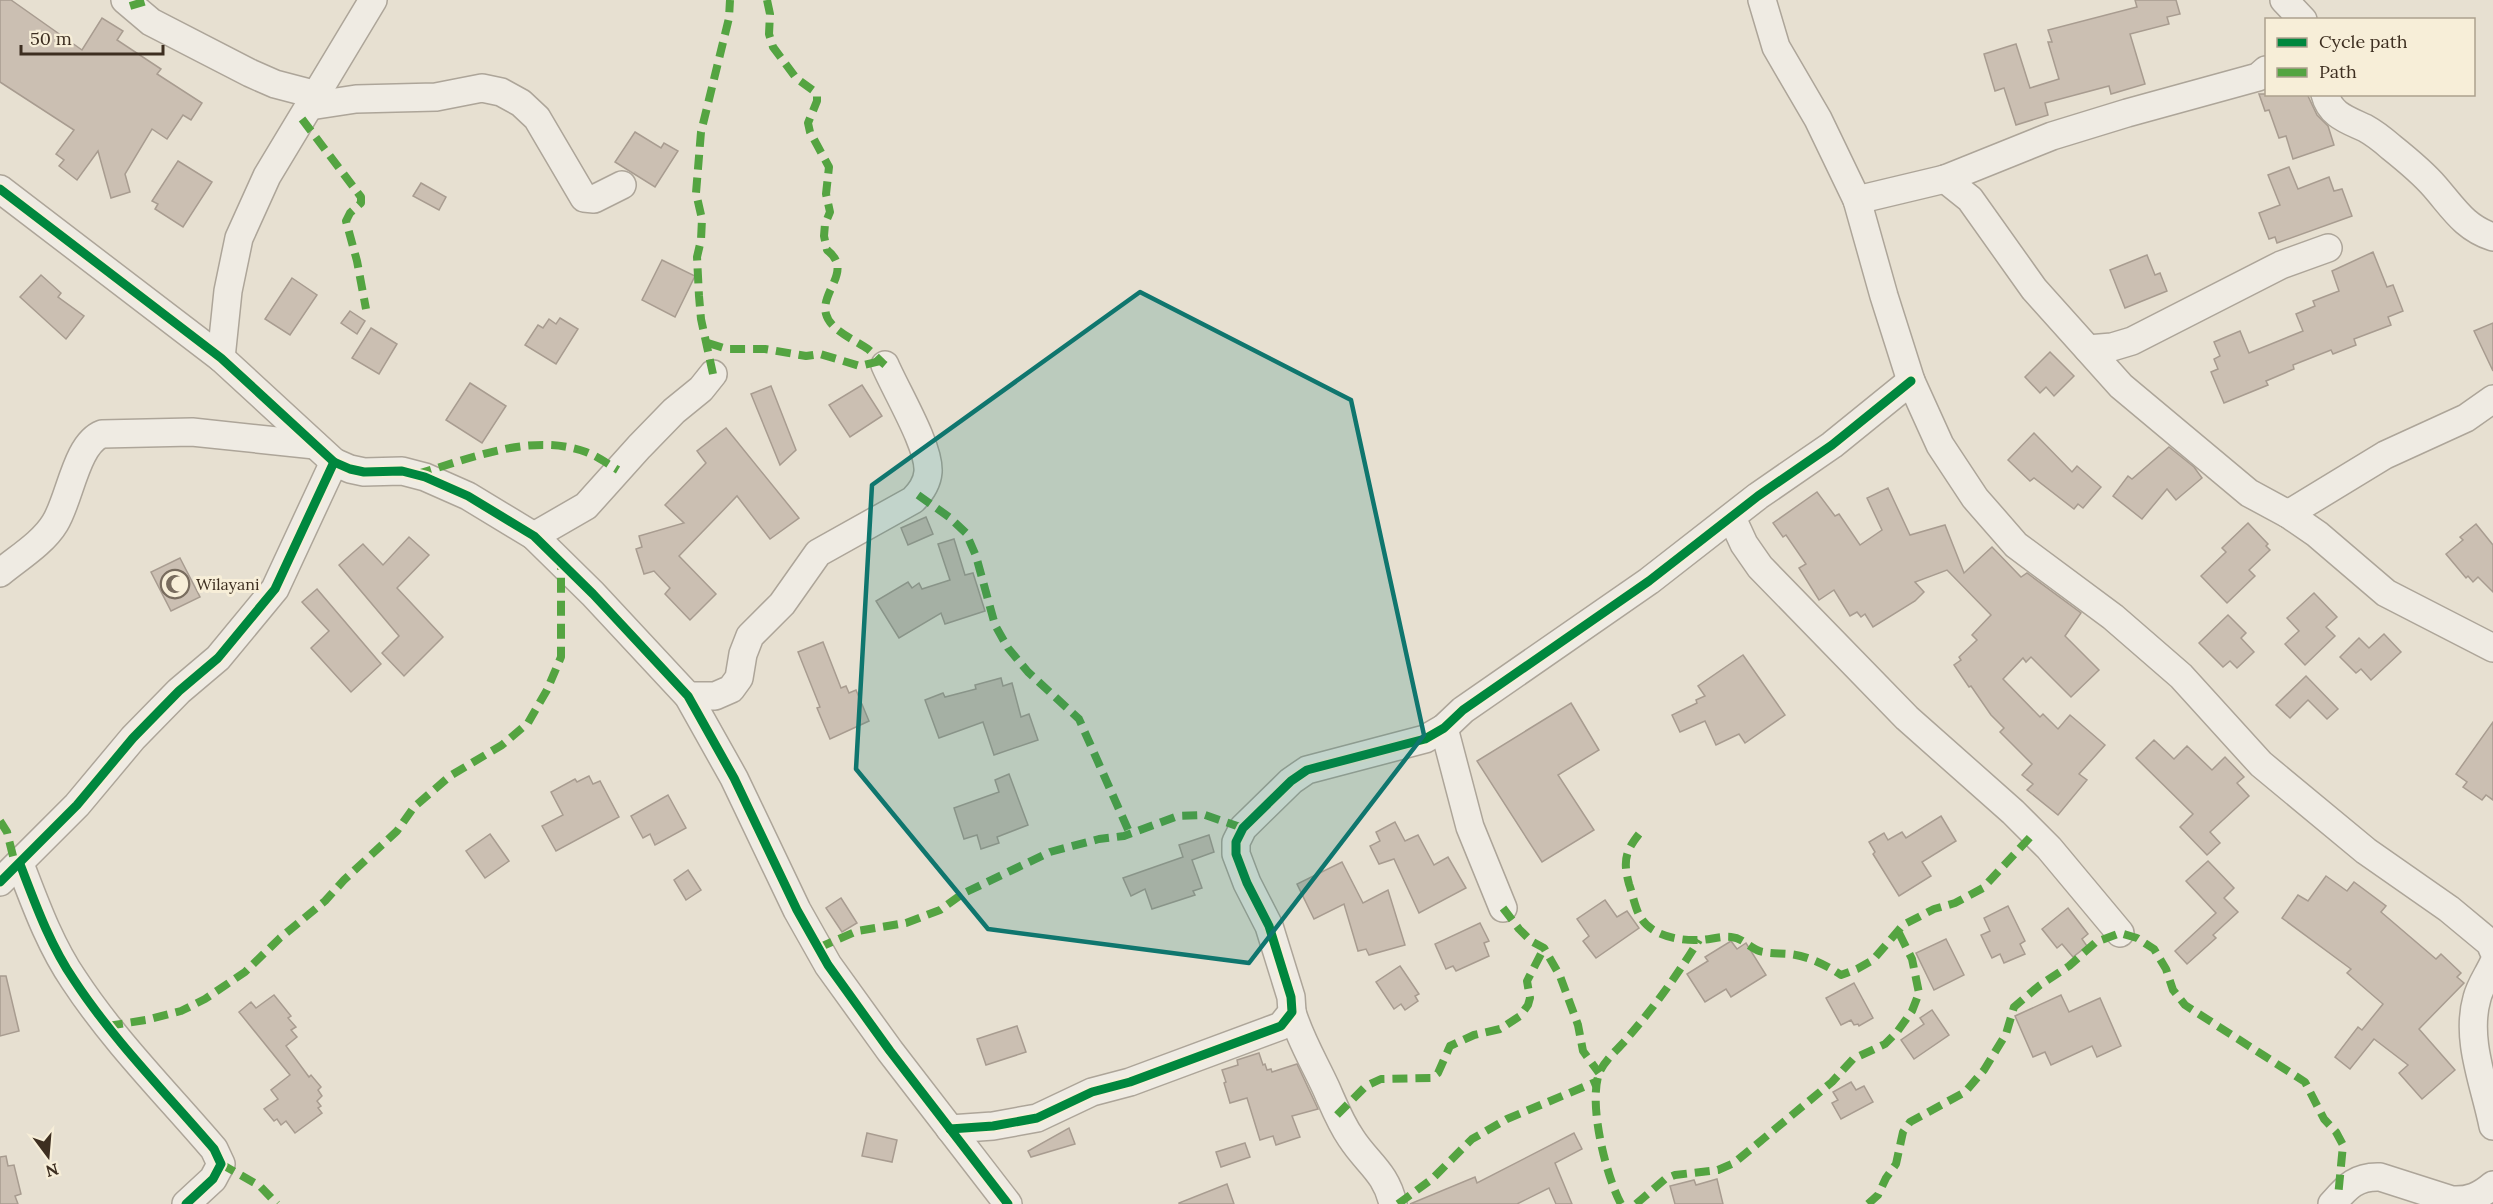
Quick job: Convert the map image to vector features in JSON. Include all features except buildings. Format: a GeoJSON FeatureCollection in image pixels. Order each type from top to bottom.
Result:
{"type":"FeatureCollection","features":[{"type":"Feature","properties":{"kind":"street"},"geometry":{"type":"LineString","coordinates":[[125,0],[151,22],[250,73],[313,100],[435,97],[482,88],[501,92],[521,103],[537,118],[584,198],[594,199],[622,186]]}},
{"type":"Feature","properties":{"kind":"street"},"geometry":{"type":"LineString","coordinates":[[221,358],[228,291],[239,238],[267,176],[373,0]]}},
{"type":"Feature","properties":{"kind":"street"},"geometry":{"type":"LineString","coordinates":[[1762,0],[1776,47],[1818,119],[1857,200],[1911,381],[1940,445],[1975,498],[2016,545],[2113,617],[2181,676],[2261,764],[2366,851],[2449,909],[2490,943],[2493,950]]}},
{"type":"Feature","properties":{"kind":"street"},"geometry":{"type":"LineString","coordinates":[[1857,200],[1945,180],[2052,136],[2258,77],[2265,71]]}},
{"type":"Feature","properties":{"kind":"street"},"geometry":{"type":"LineString","coordinates":[[2326,96],[2330,108],[2341,118],[2367,129],[2391,146],[2435,186],[2459,218],[2478,232],[2493,237]]}},
{"type":"Feature","properties":{"kind":"street"},"geometry":{"type":"LineString","coordinates":[[1945,180],[1971,199],[2034,289],[2121,386],[2149,410],[2249,493],[2288,514],[2317,534],[2386,593],[2493,648]]}},
{"type":"Feature","properties":{"kind":"street"},"geometry":{"type":"LineString","coordinates":[[0,189],[221,358],[325,453],[350,469],[364,472],[402,471],[425,477],[468,496],[534,536],[593,594],[688,696],[718,747],[797,910],[828,965],[1008,1204]]}},
{"type":"Feature","properties":{"kind":"street"},"geometry":{"type":"LineString","coordinates":[[2088,349],[2112,347],[2133,341],[2281,264],[2328,249]]}},
{"type":"Feature","properties":{"kind":"street"},"geometry":{"type":"LineString","coordinates":[[688,696],[715,696],[730,689],[739,678],[743,654],[750,636],[782,604],[818,552],[913,500],[924,488],[928,472],[924,447],[885,365]]}},
{"type":"Feature","properties":{"kind":"street"},"geometry":{"type":"LineString","coordinates":[[534,536],[586,506],[639,447],[713,374]]}},
{"type":"Feature","properties":{"kind":"street"},"geometry":{"type":"LineString","coordinates":[[1393,1204],[1389,1187],[1378,1169],[1353,1141],[1337,1115],[1298,1034],[1292,1012],[1291,997],[1272,936],[1236,854],[1236,842],[1243,828],[1291,781],[1308,770],[1425,739],[1444,728],[1463,710],[1649,581],[1758,496],[1832,445],[1911,381]]}},
{"type":"Feature","properties":{"kind":"street"},"geometry":{"type":"LineString","coordinates":[[2288,514],[2385,455],[2466,418],[2493,399]]}},
{"type":"Feature","properties":{"kind":"street"},"geometry":{"type":"LineString","coordinates":[[0,573],[47,534],[55,524],[81,457],[89,441],[95,436],[192,432],[325,453]]}},
{"type":"Feature","properties":{"kind":"street"},"geometry":{"type":"LineString","coordinates":[[0,882],[76,805],[133,738],[179,691],[218,658],[275,590],[325,453]]}},
{"type":"Feature","properties":{"kind":"street"},"geometry":{"type":"LineString","coordinates":[[1731,518],[1744,544],[1760,567],[1907,718],[2013,812],[2041,840],[2120,933]]}},
{"type":"Feature","properties":{"kind":"street"},"geometry":{"type":"LineString","coordinates":[[1444,728],[1470,827],[1503,908]]}},
{"type":"Feature","properties":{"kind":"street"},"geometry":{"type":"LineString","coordinates":[[20,864],[40,917],[73,979],[108,1026],[214,1149],[221,1164],[213,1179],[186,1204]]}},
{"type":"Feature","properties":{"kind":"street"},"geometry":{"type":"LineString","coordinates":[[2493,964],[2477,997],[2474,1019],[2475,1049],[2493,1126]]}},
{"type":"Feature","properties":{"kind":"street"},"geometry":{"type":"LineString","coordinates":[[950,1129],[993,1126],[1037,1118],[1092,1092],[1130,1082],[1281,1026],[1292,1012]]}},
{"type":"Feature","properties":{"kind":"street"},"geometry":{"type":"LineString","coordinates":[[2332,1204],[2348,1185],[2357,1179],[2369,1176],[2380,1177],[2452,1200],[2464,1201],[2474,1198],[2493,1185]]}},
{"type":"Feature","properties":{"kind":"highlighted area"},"geometry":{"type":"Polygon","coordinates":[[[1140,292],[1351,400],[1424,735],[1249,963],[988,929],[856,769],[872,485],[1140,292]]]}},
{"type":"Feature","properties":{"kind":"marked path"},"geometry":{"type":"LineString","coordinates":[[130,6],[150,0]]}},
{"type":"Feature","properties":{"kind":"marked path"},"geometry":{"type":"LineString","coordinates":[[713,374],[701,319],[697,257],[702,219],[696,193],[701,132],[729,18],[730,0]]}},
{"type":"Feature","properties":{"kind":"marked path"},"geometry":{"type":"LineString","coordinates":[[767,0],[770,14],[769,34],[773,47],[796,78],[814,91],[817,96],[808,123],[810,132],[829,167],[826,194],[830,212],[825,224],[824,236],[827,250],[837,266],[837,273],[827,297],[826,314],[832,325],[868,349],[885,365]]}},
{"type":"Feature","properties":{"kind":"marked path"},"geometry":{"type":"LineString","coordinates":[[302,119],[361,197],[361,203],[350,213],[346,221],[357,261],[366,309]]}},
{"type":"Feature","properties":{"kind":"marked path"},"geometry":{"type":"LineString","coordinates":[[708,343],[727,349],[765,349],[806,356],[820,354],[860,366],[880,361]]}},
{"type":"Feature","properties":{"kind":"marked path"},"geometry":{"type":"LineString","coordinates":[[417,474],[479,455],[522,446],[544,445],[586,452],[618,470]]}},
{"type":"Feature","properties":{"kind":"marked path"},"geometry":{"type":"LineString","coordinates":[[918,495],[949,517],[966,533],[976,556],[995,625],[1008,648],[1028,672],[1079,719],[1130,834]]}},
{"type":"Feature","properties":{"kind":"marked path"},"geometry":{"type":"LineString","coordinates":[[108,1026],[181,1011],[205,999],[245,972],[280,938],[325,901],[344,880],[397,831],[414,807],[450,776],[502,745],[528,723],[547,690],[561,657],[561,563]]}},
{"type":"Feature","properties":{"kind":"marked path"},"geometry":{"type":"LineString","coordinates":[[818,948],[857,931],[906,923],[940,910],[962,894],[1050,852],[1099,839],[1124,836],[1178,816],[1205,815],[1243,828]]}},
{"type":"Feature","properties":{"kind":"marked path"},"geometry":{"type":"LineString","coordinates":[[0,821],[7,832],[16,868]]}},
{"type":"Feature","properties":{"kind":"marked path"},"geometry":{"type":"LineString","coordinates":[[1639,834],[1628,852],[1626,869],[1637,910],[1641,918],[1652,929],[1683,940],[1736,938],[1759,951],[1797,955],[1810,959],[1841,975],[1873,960],[1903,925],[1934,909],[1955,903],[1983,888],[2034,833]]}},
{"type":"Feature","properties":{"kind":"marked path"},"geometry":{"type":"LineString","coordinates":[[1503,908],[1531,941],[1544,948],[1560,976],[1578,1025],[1583,1051],[1599,1073]]}},
{"type":"Feature","properties":{"kind":"marked path"},"geometry":{"type":"LineString","coordinates":[[1636,1204],[1665,1179],[1675,1175],[1718,1170],[1734,1163],[1832,1082],[1853,1059],[1885,1044],[1897,1032],[1912,1011],[1919,993],[1912,959],[1898,931]]}},
{"type":"Feature","properties":{"kind":"marked path"},"geometry":{"type":"LineString","coordinates":[[1868,1204],[1878,1195],[1896,1164],[1903,1132],[1910,1122],[1965,1092],[1984,1070],[2006,1034],[2014,1007],[2040,985],[2069,966],[2096,942],[2120,933],[2137,938],[2154,949],[2166,969],[2173,990],[2185,1005],[2305,1082],[2324,1119],[2336,1132],[2343,1145],[2338,1197]]}},
{"type":"Feature","properties":{"kind":"marked path"},"geometry":{"type":"LineString","coordinates":[[1621,1204],[1604,1158],[1600,1138],[1596,1100],[1600,1071],[1657,1001],[1699,940]]}},
{"type":"Feature","properties":{"kind":"marked path"},"geometry":{"type":"LineString","coordinates":[[1337,1115],[1366,1086],[1381,1079],[1431,1078],[1438,1073],[1450,1046],[1474,1035],[1500,1029],[1520,1016],[1530,998],[1527,981],[1544,948]]}},
{"type":"Feature","properties":{"kind":"marked path"},"geometry":{"type":"LineString","coordinates":[[1398,1204],[1432,1179],[1472,1139],[1507,1119],[1598,1081]]}},
{"type":"Feature","properties":{"kind":"marked path"},"geometry":{"type":"LineString","coordinates":[[221,1164],[260,1186],[277,1204]]}},
{"type":"Feature","properties":{"kind":"cycle path"},"geometry":{"type":"LineString","coordinates":[[0,189],[221,358],[334,462],[364,472],[402,471],[425,477],[468,496],[534,536],[593,594],[688,696],[734,778],[797,910],[828,965],[890,1051],[1008,1204]]}},
{"type":"Feature","properties":{"kind":"cycle path"},"geometry":{"type":"LineString","coordinates":[[950,1129],[993,1126],[1037,1118],[1092,1092],[1130,1082],[1281,1026],[1292,1012],[1291,997],[1269,926],[1247,883],[1236,854],[1236,842],[1243,828],[1291,781],[1307,770],[1425,739],[1444,728],[1463,710],[1649,581],[1758,496],[1832,445],[1911,381]]}},
{"type":"Feature","properties":{"kind":"cycle path"},"geometry":{"type":"LineString","coordinates":[[0,882],[77,805],[133,738],[179,691],[218,658],[275,589],[334,462]]}},
{"type":"Feature","properties":{"kind":"cycle path"},"geometry":{"type":"LineString","coordinates":[[20,864],[37,909],[65,967],[123,1046],[214,1149],[221,1164],[213,1179],[186,1204]]}},
{"type":"Feature","properties":{"kind":"place","name":"Wilayani"},"geometry":{"type":"Point","coordinates":[175,584]}}]}
